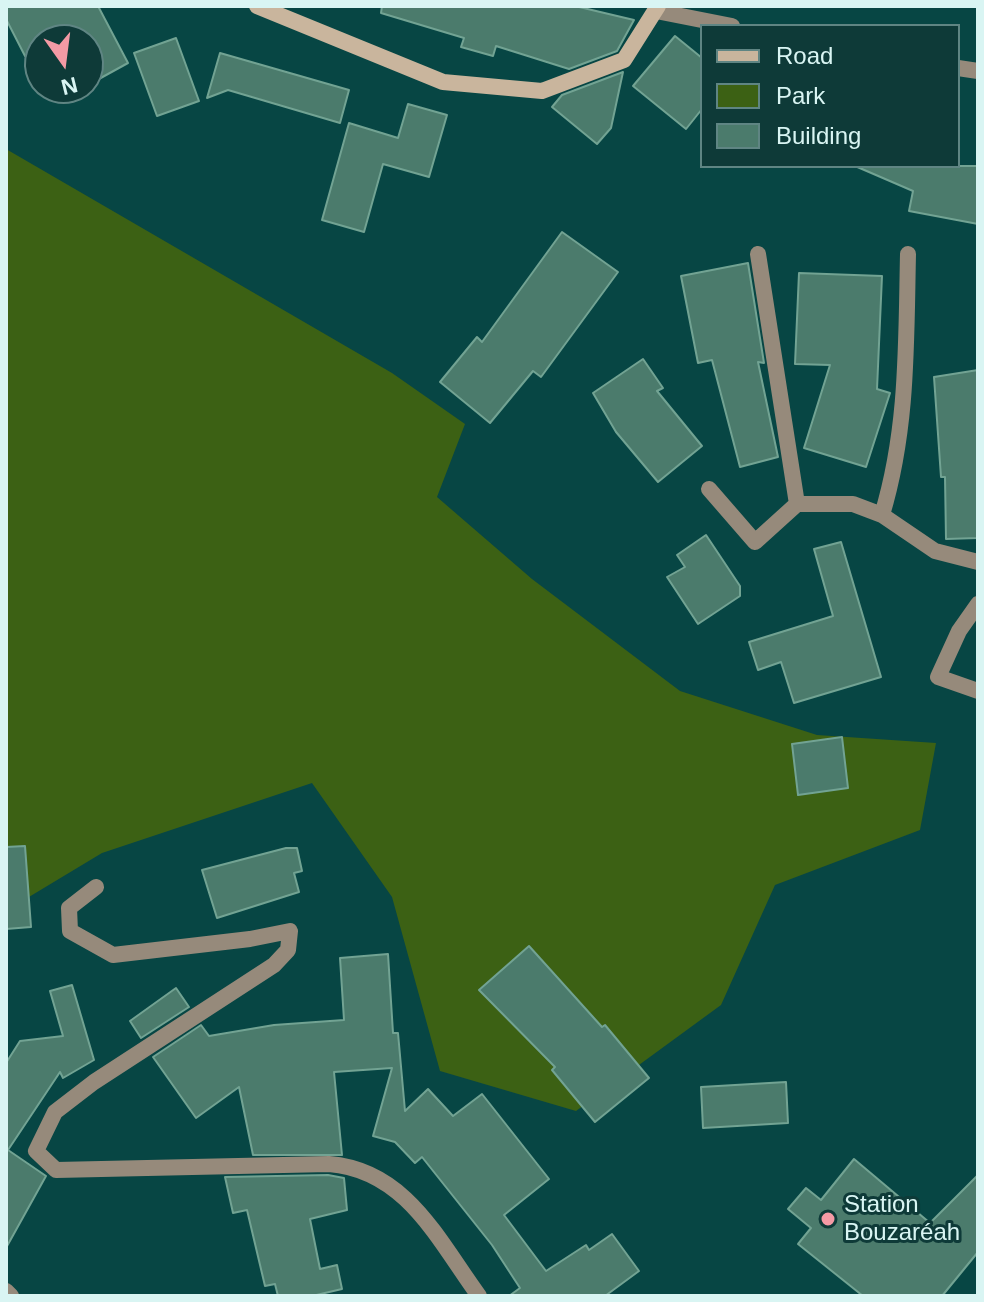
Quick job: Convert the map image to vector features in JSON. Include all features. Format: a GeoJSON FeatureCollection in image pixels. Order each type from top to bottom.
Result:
{"type":"FeatureCollection","features":[{"type":"Feature","properties":{"kind":"street"},"geometry":{"type":"LineString","coordinates":[[257,6],[443,82],[542,91],[624,60],[657,8],[724,24]]}},
{"type":"Feature","properties":{"kind":"street"},"geometry":{"type":"LineString","coordinates":[[758,254],[797,504]]}},
{"type":"Feature","properties":{"kind":"street"},"geometry":{"type":"LineString","coordinates":[[882,515],[895,470],[906,398],[908,254]]}},
{"type":"Feature","properties":{"kind":"street"},"geometry":{"type":"LineString","coordinates":[[709,489],[755,542],[797,504],[853,504],[882,515],[935,551],[978,562]]}},
{"type":"Feature","properties":{"kind":"street"},"geometry":{"type":"LineString","coordinates":[[978,604],[959,631],[938,677],[978,691]]}},
{"type":"Feature","properties":{"kind":"street"},"geometry":{"type":"LineString","coordinates":[[96,887],[69,908],[70,931],[113,955],[250,939],[290,931],[288,950],[274,965],[94,1082],[55,1112],[36,1151],[56,1170],[329,1164],[361,1168],[402,1193],[479,1296]]}},
{"type":"Feature","properties":{"kind":"street"},"geometry":{"type":"LineString","coordinates":[[6,1291],[11,1296]]}},
{"type":"Feature","properties":{"kind":"green space"},"geometry":{"type":"Polygon","coordinates":[[[6,149],[392,373],[465,424],[437,497],[532,579],[680,691],[817,735],[936,743],[920,830],[775,885],[721,1005],[576,1111],[440,1071],[392,897],[312,783],[102,853],[9,909],[6,918],[6,149]]]}},
{"type":"Feature","properties":{"kind":"building"},"geometry":{"type":"Polygon","coordinates":[[[6,6],[98,6],[128,63],[104,76],[104,24],[24,24],[24,54],[6,19],[6,6]]]}},
{"type":"Feature","properties":{"kind":"building"},"geometry":{"type":"Polygon","coordinates":[[[382,6],[575,6],[634,20],[617,51],[569,69],[496,46],[493,56],[461,47],[464,38],[381,13],[382,6]]]}},
{"type":"Feature","properties":{"kind":"building"},"geometry":{"type":"Polygon","coordinates":[[[675,36],[700,56],[700,112],[686,129],[633,86],[675,36]]]}},
{"type":"Feature","properties":{"kind":"building"},"geometry":{"type":"Polygon","coordinates":[[[176,38],[199,101],[157,116],[134,53],[176,38]]]}},
{"type":"Feature","properties":{"kind":"building"},"geometry":{"type":"Polygon","coordinates":[[[220,53],[349,90],[340,123],[228,90],[207,98],[220,53]]]}},
{"type":"Feature","properties":{"kind":"building"},"geometry":{"type":"Polygon","coordinates":[[[623,72],[611,128],[597,144],[552,107],[562,95],[623,72]]]}},
{"type":"Feature","properties":{"kind":"building"},"geometry":{"type":"Polygon","coordinates":[[[408,104],[447,115],[429,177],[383,164],[364,232],[322,220],[349,123],[398,138],[408,104]]]}},
{"type":"Feature","properties":{"kind":"building"},"geometry":{"type":"Polygon","coordinates":[[[978,166],[978,224],[909,211],[913,191],[860,168],[978,166]]]}},
{"type":"Feature","properties":{"kind":"building"},"geometry":{"type":"Polygon","coordinates":[[[562,232],[618,272],[541,377],[533,371],[490,423],[440,382],[477,337],[482,342],[562,232]]]}},
{"type":"Feature","properties":{"kind":"building"},"geometry":{"type":"Polygon","coordinates":[[[748,263],[764,363],[758,362],[778,457],[740,467],[712,360],[698,363],[681,276],[748,263]]]}},
{"type":"Feature","properties":{"kind":"building"},"geometry":{"type":"Polygon","coordinates":[[[799,273],[882,276],[877,389],[890,393],[866,467],[804,448],[830,365],[795,364],[799,273]]]}},
{"type":"Feature","properties":{"kind":"building"},"geometry":{"type":"Polygon","coordinates":[[[643,359],[663,388],[657,391],[702,446],[658,482],[616,432],[593,393],[643,359]]]}},
{"type":"Feature","properties":{"kind":"building"},"geometry":{"type":"Polygon","coordinates":[[[978,370],[978,538],[946,539],[945,477],[941,477],[934,377],[978,370]]]}},
{"type":"Feature","properties":{"kind":"building"},"geometry":{"type":"Polygon","coordinates":[[[706,535],[740,586],[740,596],[698,624],[667,577],[685,567],[677,555],[706,535]]]}},
{"type":"Feature","properties":{"kind":"building"},"geometry":{"type":"Polygon","coordinates":[[[841,542],[881,677],[794,703],[781,662],[758,670],[749,642],[833,616],[814,549],[841,542]]]}},
{"type":"Feature","properties":{"kind":"building"},"geometry":{"type":"Polygon","coordinates":[[[842,737],[848,788],[798,795],[792,744],[842,737]]]}},
{"type":"Feature","properties":{"kind":"building"},"geometry":{"type":"Polygon","coordinates":[[[25,846],[31,927],[6,929],[6,847],[25,846]]]}},
{"type":"Feature","properties":{"kind":"building"},"geometry":{"type":"Polygon","coordinates":[[[286,848],[297,848],[302,871],[294,873],[299,892],[217,918],[202,870],[286,848]]]}},
{"type":"Feature","properties":{"kind":"building"},"geometry":{"type":"Polygon","coordinates":[[[529,946],[602,1027],[605,1025],[649,1078],[595,1122],[552,1070],[555,1067],[479,990],[529,946]]]}},
{"type":"Feature","properties":{"kind":"building"},"geometry":{"type":"Polygon","coordinates":[[[388,954],[393,1033],[398,1033],[405,1111],[428,1089],[453,1116],[482,1094],[549,1179],[504,1215],[546,1271],[586,1245],[589,1250],[612,1234],[639,1271],[605,1296],[509,1296],[520,1288],[492,1245],[422,1157],[415,1163],[395,1142],[373,1136],[392,1068],[334,1072],[342,1155],[253,1155],[239,1087],[196,1118],[153,1057],[201,1025],[209,1036],[274,1025],[344,1020],[340,958],[388,954]]]}},
{"type":"Feature","properties":{"kind":"building"},"geometry":{"type":"Polygon","coordinates":[[[72,985],[94,1060],[63,1078],[60,1072],[8,1150],[46,1176],[6,1248],[6,1063],[20,1041],[63,1036],[50,991],[72,985]]]}},
{"type":"Feature","properties":{"kind":"building"},"geometry":{"type":"Polygon","coordinates":[[[176,988],[189,1007],[141,1038],[130,1021],[176,988]]]}},
{"type":"Feature","properties":{"kind":"building"},"geometry":{"type":"Polygon","coordinates":[[[786,1082],[788,1123],[703,1128],[701,1087],[786,1082]]]}},
{"type":"Feature","properties":{"kind":"building","name":"Station Bouzaréah"},"geometry":{"type":"Polygon","coordinates":[[[854,1159],[930,1223],[978,1175],[978,1252],[942,1296],[863,1296],[798,1244],[811,1228],[788,1209],[806,1188],[821,1200],[854,1159]]]}},
{"type":"Feature","properties":{"kind":"building"},"geometry":{"type":"Polygon","coordinates":[[[328,1175],[344,1178],[347,1210],[310,1219],[320,1269],[337,1265],[342,1289],[312,1296],[278,1296],[275,1284],[265,1286],[247,1210],[233,1213],[225,1177],[328,1175]]]}},
{"type":"Feature","properties":{"kind":"place","name":"Station Bouzaréah"},"geometry":{"type":"Point","coordinates":[828,1219]}}]}
